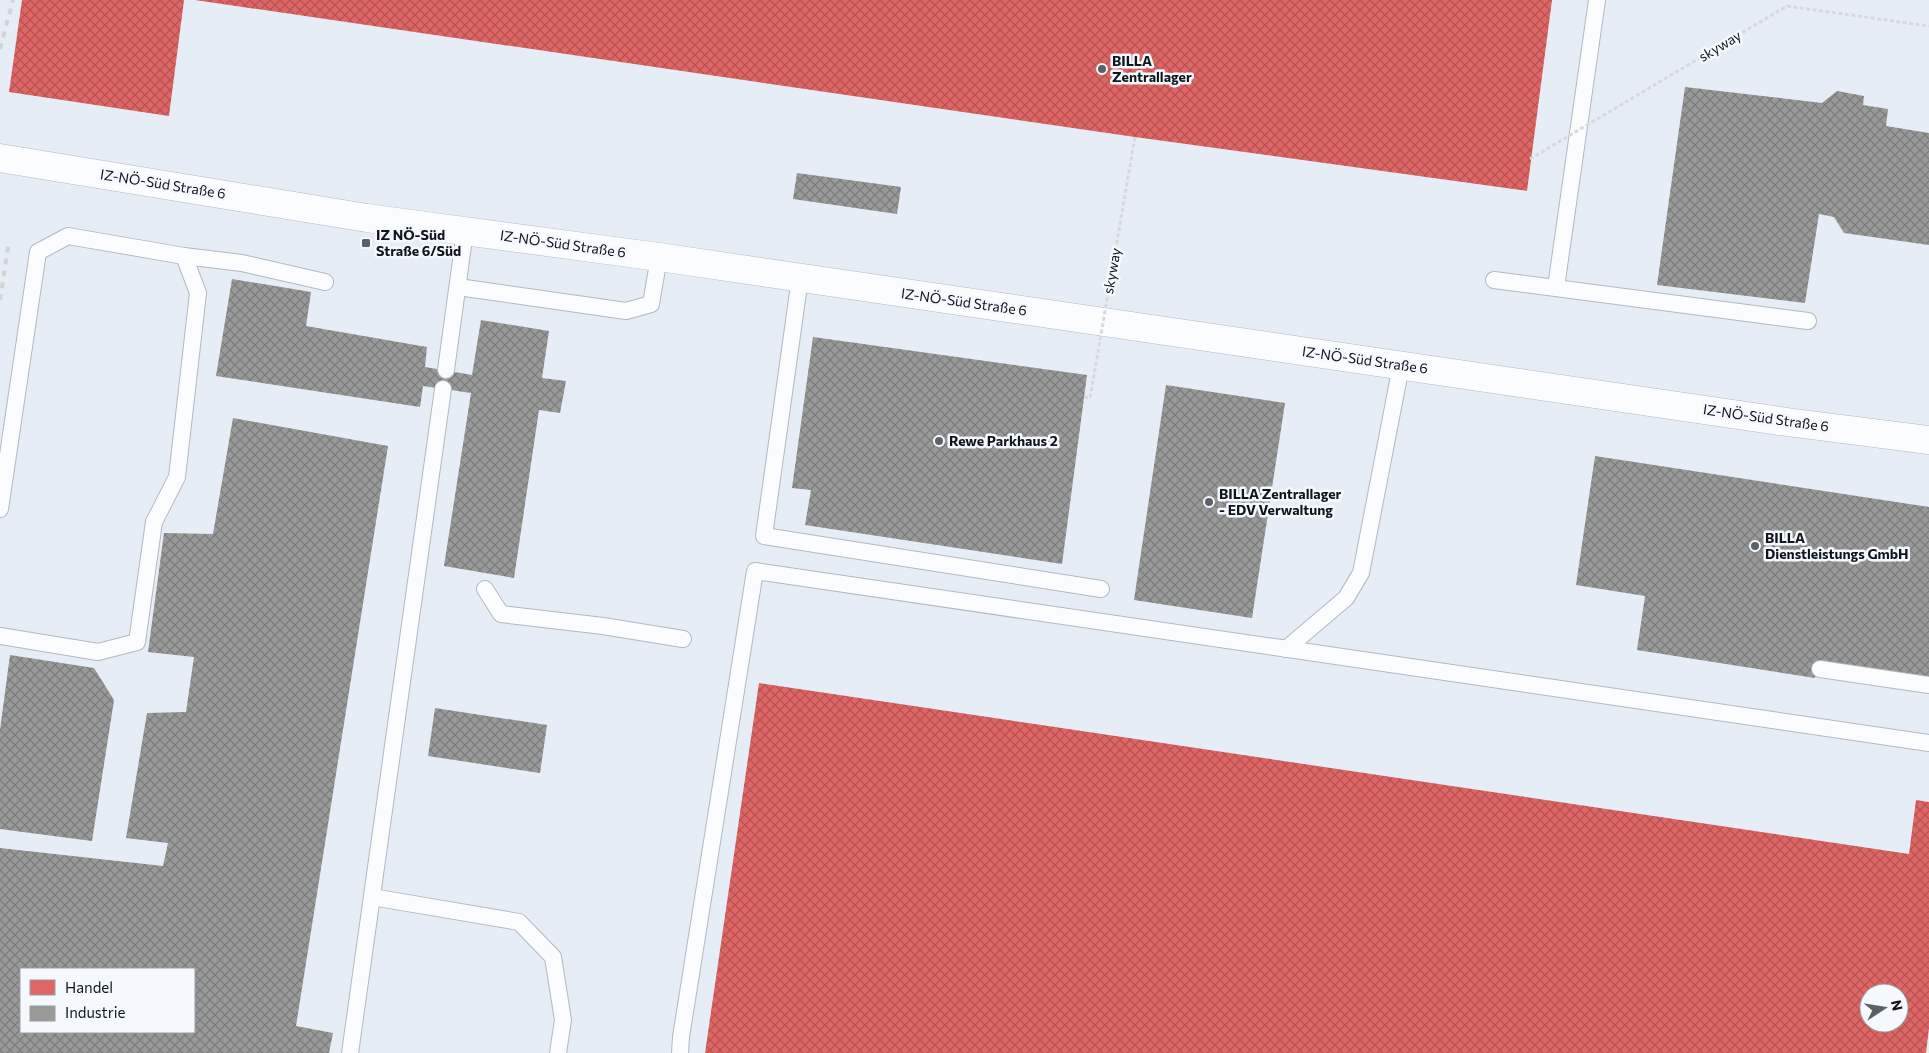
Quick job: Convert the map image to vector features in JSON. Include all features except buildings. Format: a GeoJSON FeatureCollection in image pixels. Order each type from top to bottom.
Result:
{"type":"FeatureCollection","features":[{"type":"Feature","properties":{"kind":"street","name":"IZ-NÖ-Süd Straße 6"},"geometry":{"type":"LineString","coordinates":[[0,158],[367,218],[659,257],[1788,422],[1929,440]]}},
{"type":"Feature","properties":{"kind":"lane"},"geometry":{"type":"LineString","coordinates":[[1556,287],[1597,0]]}},
{"type":"Feature","properties":{"kind":"lane"},"geometry":{"type":"LineString","coordinates":[[446,370],[465,231]]}},
{"type":"Feature","properties":{"kind":"lane"},"geometry":{"type":"LineString","coordinates":[[0,509],[38,252],[68,236],[184,256],[242,263],[325,282]]}},
{"type":"Feature","properties":{"kind":"lane"},"geometry":{"type":"LineString","coordinates":[[0,636],[98,652],[137,642],[154,522],[177,477],[198,293],[184,256]]}},
{"type":"Feature","properties":{"kind":"lane"},"geometry":{"type":"LineString","coordinates":[[458,287],[626,311],[651,304],[659,257]]}},
{"type":"Feature","properties":{"kind":"lane"},"geometry":{"type":"LineString","coordinates":[[800,278],[764,536],[1101,588]]}},
{"type":"Feature","properties":{"kind":"lane"},"geometry":{"type":"LineString","coordinates":[[1494,280],[1808,320]]}},
{"type":"Feature","properties":{"kind":"lane"},"geometry":{"type":"LineString","coordinates":[[1286,649],[1346,598],[1362,572],[1401,366]]}},
{"type":"Feature","properties":{"kind":"lane"},"geometry":{"type":"LineString","coordinates":[[350,1053],[443,389]]}},
{"type":"Feature","properties":{"kind":"lane"},"geometry":{"type":"LineString","coordinates":[[680,1053],[754,571],[1929,743]]}},
{"type":"Feature","properties":{"kind":"lane"},"geometry":{"type":"LineString","coordinates":[[485,589],[501,614],[603,626],[683,639]]}},
{"type":"Feature","properties":{"kind":"lane"},"geometry":{"type":"LineString","coordinates":[[1820,669],[1929,685]]}},
{"type":"Feature","properties":{"kind":"lane"},"geometry":{"type":"LineString","coordinates":[[372,897],[519,922],[553,957],[563,1020],[558,1053]]}},
{"type":"Feature","properties":{"kind":"path","name":"skyway"},"geometry":{"type":"LineString","coordinates":[[1530,159],[1787,6],[1929,26]]}},
{"type":"Feature","properties":{"kind":"path","name":"skyway"},"geometry":{"type":"LineString","coordinates":[[1084,398],[1090,398],[1135,137]]}},
{"type":"Feature","properties":{"kind":"railway"},"geometry":{"type":"LineString","coordinates":[[0,49],[13,0]]}},
{"type":"Feature","properties":{"kind":"railway"},"geometry":{"type":"LineString","coordinates":[[0,300],[9,241]]}},
{"type":"Feature","properties":{"kind":"place","name":"BILLA Zentrallager"},"geometry":{"type":"Point","coordinates":[1102,69]}},
{"type":"Feature","properties":{"kind":"place","name":"IZ NÖ-Süd Straße 6/Süd"},"geometry":{"type":"Point","coordinates":[366,243]}},
{"type":"Feature","properties":{"kind":"place","name":"Rewe Parkhaus 2"},"geometry":{"type":"Point","coordinates":[939,441]}},
{"type":"Feature","properties":{"kind":"place","name":"BILLA Zentrallager - EDV Verwaltung"},"geometry":{"type":"Point","coordinates":[1209,502]}},
{"type":"Feature","properties":{"kind":"place","name":"BILLA Dienstleistungs GmbH"},"geometry":{"type":"Point","coordinates":[1755,546]}}]}
